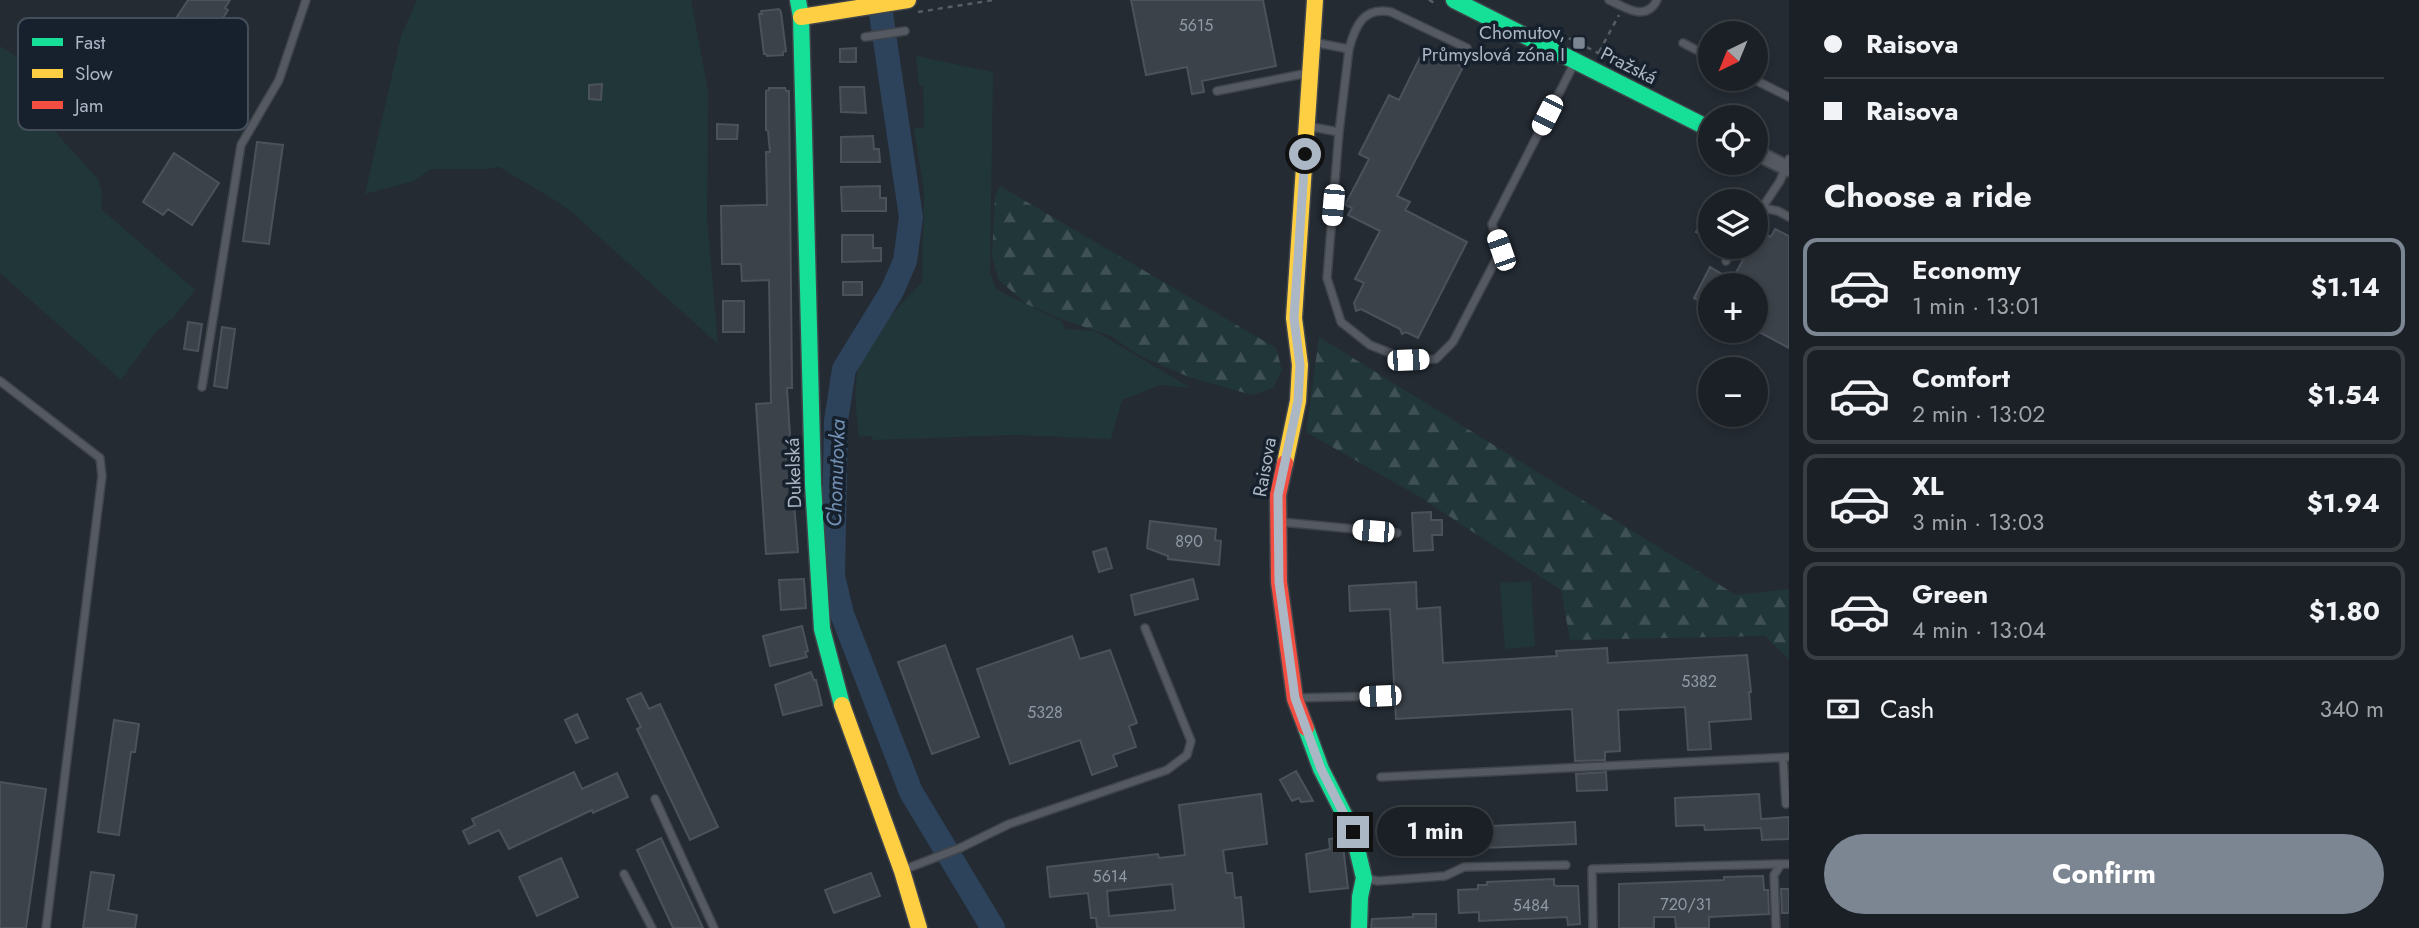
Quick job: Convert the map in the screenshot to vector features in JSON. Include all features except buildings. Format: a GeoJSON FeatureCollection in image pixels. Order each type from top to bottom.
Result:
{"type":"FeatureCollection","features":[{"type":"Feature","properties":{"kind":"street","name":"Dukelská"},"geometry":{"type":"LineString","coordinates":[[798,0],[801,17],[813,484],[822,629],[844,713],[902,871],[919,928]]}},
{"type":"Feature","properties":{"kind":"street","name":"Raisova"},"geometry":{"type":"LineString","coordinates":[[1315,0],[1294,318],[1300,365],[1298,401],[1278,495],[1279,582],[1295,698],[1321,769],[1353,832],[1364,878],[1359,928]]}},
{"type":"Feature","properties":{"kind":"street","name":"Pražská"},"geometry":{"type":"LineString","coordinates":[[1454,0],[1698,123]]}},
{"type":"Feature","properties":{"kind":"street"},"geometry":{"type":"LineString","coordinates":[[801,17],[908,4]]}},
{"type":"Feature","properties":{"kind":"street"},"geometry":{"type":"LineString","coordinates":[[1768,157],[1788,165]]}},
{"type":"Feature","properties":{"kind":"lane"},"geometry":{"type":"LineString","coordinates":[[202,387],[241,145],[279,80],[306,0]]}},
{"type":"Feature","properties":{"kind":"lane"},"geometry":{"type":"LineString","coordinates":[[1609,0],[1632,11],[1644,12],[1653,7],[1657,0]]}},
{"type":"Feature","properties":{"kind":"lane"},"geometry":{"type":"LineString","coordinates":[[1467,48],[1391,12],[1380,10],[1366,16],[1355,28],[1349,49],[1327,278],[1340,322],[1370,345],[1408,360],[1436,359],[1453,342],[1501,250],[1492,224],[1575,61]]}},
{"type":"Feature","properties":{"kind":"lane"},"geometry":{"type":"LineString","coordinates":[[865,37],[905,31]]}},
{"type":"Feature","properties":{"kind":"lane"},"geometry":{"type":"LineString","coordinates":[[1312,42],[1349,49]]}},
{"type":"Feature","properties":{"kind":"lane"},"geometry":{"type":"LineString","coordinates":[[1683,43],[1698,51]]}},
{"type":"Feature","properties":{"kind":"lane"},"geometry":{"type":"LineString","coordinates":[[1217,91],[1309,73]]}},
{"type":"Feature","properties":{"kind":"lane"},"geometry":{"type":"LineString","coordinates":[[1768,86],[1789,97]]}},
{"type":"Feature","properties":{"kind":"lane"},"geometry":{"type":"LineString","coordinates":[[1306,126],[1339,132]]}},
{"type":"Feature","properties":{"kind":"lane"},"geometry":{"type":"LineString","coordinates":[[1768,197],[1788,165]]}},
{"type":"Feature","properties":{"kind":"lane"},"geometry":{"type":"LineString","coordinates":[[1768,210],[1778,211],[1789,217]]}},
{"type":"Feature","properties":{"kind":"lane"},"geometry":{"type":"LineString","coordinates":[[0,381],[100,458],[102,476],[46,928]]}},
{"type":"Feature","properties":{"kind":"lane"},"geometry":{"type":"LineString","coordinates":[[1277,522],[1397,533]]}},
{"type":"Feature","properties":{"kind":"lane"},"geometry":{"type":"LineString","coordinates":[[902,871],[960,848],[1009,824],[1167,770],[1187,755],[1191,741],[1144,628]]}},
{"type":"Feature","properties":{"kind":"lane"},"geometry":{"type":"LineString","coordinates":[[1295,698],[1380,696]]}},
{"type":"Feature","properties":{"kind":"lane"},"geometry":{"type":"LineString","coordinates":[[1381,777],[1786,757],[1786,804],[1789,803]]}},
{"type":"Feature","properties":{"kind":"lane"},"geometry":{"type":"LineString","coordinates":[[655,799],[714,928]]}},
{"type":"Feature","properties":{"kind":"lane"},"geometry":{"type":"LineString","coordinates":[[1593,928],[1592,869],[1785,864]]}},
{"type":"Feature","properties":{"kind":"lane"},"geometry":{"type":"LineString","coordinates":[[1776,928],[1774,875],[1785,864]]}},
{"type":"Feature","properties":{"kind":"lane"},"geometry":{"type":"LineString","coordinates":[[1364,878],[1378,881],[1445,876],[1464,867],[1566,865]]}},
{"type":"Feature","properties":{"kind":"lane"},"geometry":{"type":"LineString","coordinates":[[624,874],[652,928]]}},
{"type":"Feature","properties":{"kind":"path"},"geometry":{"type":"LineString","coordinates":[[908,4],[918,13],[994,0]]}},
{"type":"Feature","properties":{"kind":"path"},"geometry":{"type":"LineString","coordinates":[[1599,52],[1623,7]]}},
{"type":"Feature","properties":{"kind":"green space"},"geometry":{"type":"Polygon","coordinates":[[[417,0],[691,0],[708,91],[707,218],[718,344],[575,215],[499,167],[431,169],[414,181],[365,194],[401,36],[417,0]]]}},
{"type":"Feature","properties":{"kind":"green space"},"geometry":{"type":"Polygon","coordinates":[[[0,46],[18,58],[18,130],[54,130],[98,179],[102,192],[101,209],[195,290],[173,318],[156,332],[121,380],[0,273],[0,46]]]}},
{"type":"Feature","properties":{"kind":"green space"},"geometry":{"type":"Polygon","coordinates":[[[916,56],[993,72],[990,272],[995,287],[1061,321],[1065,329],[1095,331],[1191,388],[1160,385],[1122,400],[1111,439],[1014,435],[874,440],[870,436],[859,437],[856,388],[858,369],[865,350],[897,308],[922,282],[924,193],[914,128],[924,127],[923,86],[919,85],[916,56]]]}},
{"type":"Feature","properties":{"kind":"green space"},"geometry":{"type":"Polygon","coordinates":[[[1000,186],[1276,348],[1282,370],[1273,388],[1252,395],[1189,377],[1140,356],[1111,336],[1026,304],[998,279],[992,256],[995,196],[1000,186]]]}},
{"type":"Feature","properties":{"kind":"green space"},"geometry":{"type":"Polygon","coordinates":[[[1319,337],[1736,595],[1789,589],[1789,659],[1765,636],[1570,640],[1561,590],[1420,497],[1306,432],[1319,337]]]}},
{"type":"Feature","properties":{"kind":"green space"},"geometry":{"type":"Polygon","coordinates":[[[1531,581],[1535,646],[1505,649],[1500,583],[1531,581]]]}},
{"type":"Feature","properties":{"kind":"waterway","name":"Chomutovka"},"geometry":{"type":"LineString","coordinates":[[879,0],[911,217],[905,261],[892,291],[844,369],[836,421],[833,576],[842,614],[911,792],[993,928]]}},
{"type":"Feature","properties":{"kind":"traffic: fast"},"geometry":{"type":"LineString","coordinates":[[798,0],[801,17],[813,484],[822,629],[842,705]]}},
{"type":"Feature","properties":{"kind":"traffic: fast"},"geometry":{"type":"LineString","coordinates":[[1454,0],[1698,123]]}},
{"type":"Feature","properties":{"kind":"traffic: fast"},"geometry":{"type":"LineString","coordinates":[[1306,728],[1321,769],[1353,832],[1364,878],[1359,928]]}},
{"type":"Feature","properties":{"kind":"traffic: slow"},"geometry":{"type":"LineString","coordinates":[[801,17],[908,0]]}},
{"type":"Feature","properties":{"kind":"traffic: slow"},"geometry":{"type":"LineString","coordinates":[[1285,463],[1298,401],[1300,365],[1294,318],[1315,0]]}},
{"type":"Feature","properties":{"kind":"traffic: slow"},"geometry":{"type":"LineString","coordinates":[[842,705],[902,871],[919,928]]}},
{"type":"Feature","properties":{"kind":"traffic: jam"},"geometry":{"type":"LineString","coordinates":[[1285,463],[1278,495],[1279,582],[1295,699],[1306,728]]}},
{"type":"Feature","properties":{"kind":"place","name":"Chomutov, Průmyslová zóna I"},"geometry":{"type":"Point","coordinates":[1579,43]}},
{"type":"Feature","properties":{"kind":"route"},"geometry":{"type":"LineString","coordinates":[[1305,154],[1294,318],[1300,365],[1298,401],[1278,495],[1279,582],[1295,698],[1321,769],[1353,832]]}}]}
